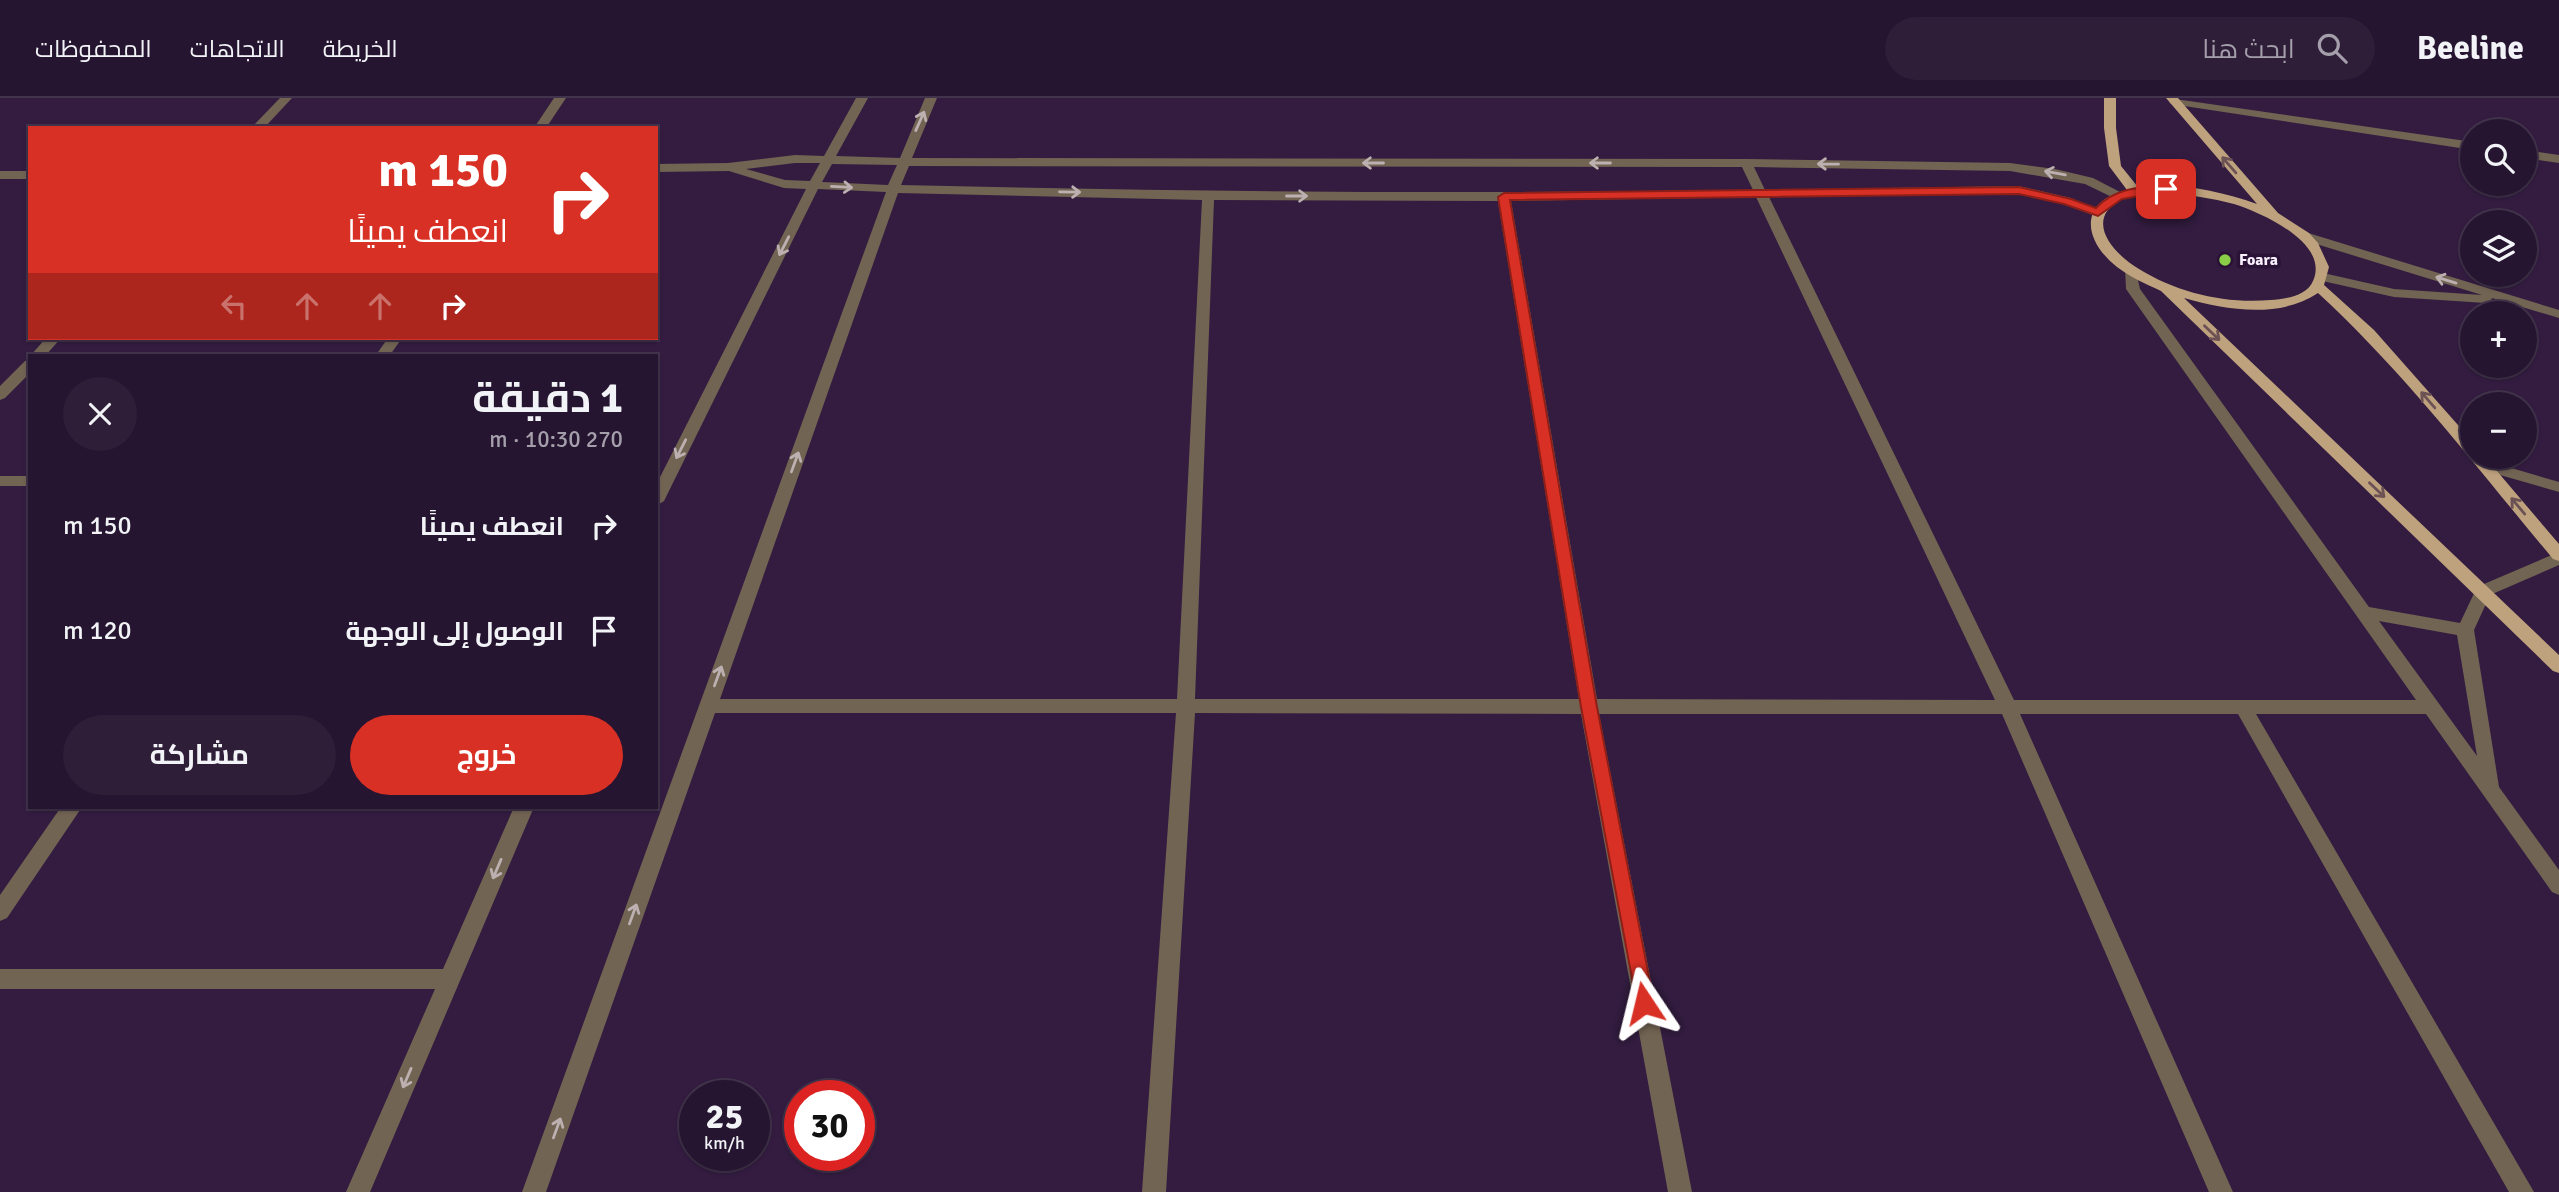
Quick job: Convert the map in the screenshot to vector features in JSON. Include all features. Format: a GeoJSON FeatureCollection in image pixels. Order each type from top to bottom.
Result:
{"type":"FeatureCollection","features":[{"type":"Feature","properties":{"kind":"main road"},"geometry":{"type":"LineString","coordinates":[[2110,98],[2110,128],[2115,166],[2134,191]]}},
{"type":"Feature","properties":{"kind":"main road"},"geometry":{"type":"LineString","coordinates":[[2173,100],[2274,216]]}},
{"type":"Feature","properties":{"kind":"main road"},"geometry":{"type":"LineString","coordinates":[[2321,282],[2301,298],[2272,305],[2199,299],[2162,286],[2130,270],[2107,250],[2096,230],[2098,212],[2118,196],[2134,191],[2166,189],[2202,192],[2240,201],[2274,216],[2305,236],[2321,257],[2321,282],[2370,333],[2460,437]]}},
{"type":"Feature","properties":{"kind":"main road"},"geometry":{"type":"LineString","coordinates":[[2162,286],[2559,666]]}},
{"type":"Feature","properties":{"kind":"main road"},"geometry":{"type":"LineString","coordinates":[[2488,469],[2559,557]]}},
{"type":"Feature","properties":{"kind":"street"},"geometry":{"type":"LineString","coordinates":[[259,126],[286,98]]}},
{"type":"Feature","properties":{"kind":"street"},"geometry":{"type":"LineString","coordinates":[[541,126],[560,98]]}},
{"type":"Feature","properties":{"kind":"street"},"geometry":{"type":"LineString","coordinates":[[660,483],[862,98]]}},
{"type":"Feature","properties":{"kind":"street"},"geometry":{"type":"LineString","coordinates":[[534,1192],[893,189],[931,98]]}},
{"type":"Feature","properties":{"kind":"street"},"geometry":{"type":"LineString","coordinates":[[2173,100],[2460,144]]}},
{"type":"Feature","properties":{"kind":"street"},"geometry":{"type":"LineString","coordinates":[[2537,156],[2559,159]]}},
{"type":"Feature","properties":{"kind":"street"},"geometry":{"type":"LineString","coordinates":[[658,168],[728,166],[795,159],[903,162],[1746,163],[2010,167],[2089,181],[2118,196]]}},
{"type":"Feature","properties":{"kind":"street"},"geometry":{"type":"LineString","coordinates":[[1746,163],[2008,707],[2221,1192]]}},
{"type":"Feature","properties":{"kind":"street"},"geometry":{"type":"LineString","coordinates":[[728,166],[784,184],[1208,196],[1504,197],[2019,190],[2067,201],[2098,212]]}},
{"type":"Feature","properties":{"kind":"street"},"geometry":{"type":"LineString","coordinates":[[0,175],[28,175]]}},
{"type":"Feature","properties":{"kind":"street"},"geometry":{"type":"LineString","coordinates":[[1154,1192],[1186,706],[1208,196]]}},
{"type":"Feature","properties":{"kind":"street"},"geometry":{"type":"LineString","coordinates":[[1504,197],[1589,707],[1680,1192]]}},
{"type":"Feature","properties":{"kind":"street"},"geometry":{"type":"LineString","coordinates":[[2305,236],[2559,314]]}},
{"type":"Feature","properties":{"kind":"street"},"geometry":{"type":"LineString","coordinates":[[2130,270],[2133,289],[2559,886]]}},
{"type":"Feature","properties":{"kind":"street"},"geometry":{"type":"LineString","coordinates":[[2321,282],[2394,293],[2511,300]]}},
{"type":"Feature","properties":{"kind":"street"},"geometry":{"type":"LineString","coordinates":[[39,354],[52,340]]}},
{"type":"Feature","properties":{"kind":"street"},"geometry":{"type":"LineString","coordinates":[[384,354],[394,340]]}},
{"type":"Feature","properties":{"kind":"street"},"geometry":{"type":"LineString","coordinates":[[0,394],[28,365]]}},
{"type":"Feature","properties":{"kind":"street"},"geometry":{"type":"LineString","coordinates":[[2505,469],[2559,487]]}},
{"type":"Feature","properties":{"kind":"street"},"geometry":{"type":"LineString","coordinates":[[0,481],[28,481]]}},
{"type":"Feature","properties":{"kind":"street"},"geometry":{"type":"LineString","coordinates":[[2493,792],[2465,630],[2483,591],[2559,557]]}},
{"type":"Feature","properties":{"kind":"street"},"geometry":{"type":"LineString","coordinates":[[2363,612],[2465,630]]}},
{"type":"Feature","properties":{"kind":"street"},"geometry":{"type":"LineString","coordinates":[[708,706],[2432,707]]}},
{"type":"Feature","properties":{"kind":"street"},"geometry":{"type":"LineString","coordinates":[[2242,707],[2522,1192]]}},
{"type":"Feature","properties":{"kind":"street"},"geometry":{"type":"LineString","coordinates":[[0,912],[71,809]]}},
{"type":"Feature","properties":{"kind":"street"},"geometry":{"type":"LineString","coordinates":[[358,1192],[523,809]]}},
{"type":"Feature","properties":{"kind":"street"},"geometry":{"type":"LineString","coordinates":[[0,979],[450,979]]}},
{"type":"Feature","properties":{"kind":"place","name":"Foara"},"geometry":{"type":"Point","coordinates":[2225,260]}},
{"type":"Feature","properties":{"kind":"route"},"geometry":{"type":"LineString","coordinates":[[1644,1003],[1589,707],[1504,197],[2019,190],[2067,201],[2098,212],[2118,196],[2134,191],[2166,189]]}}]}
